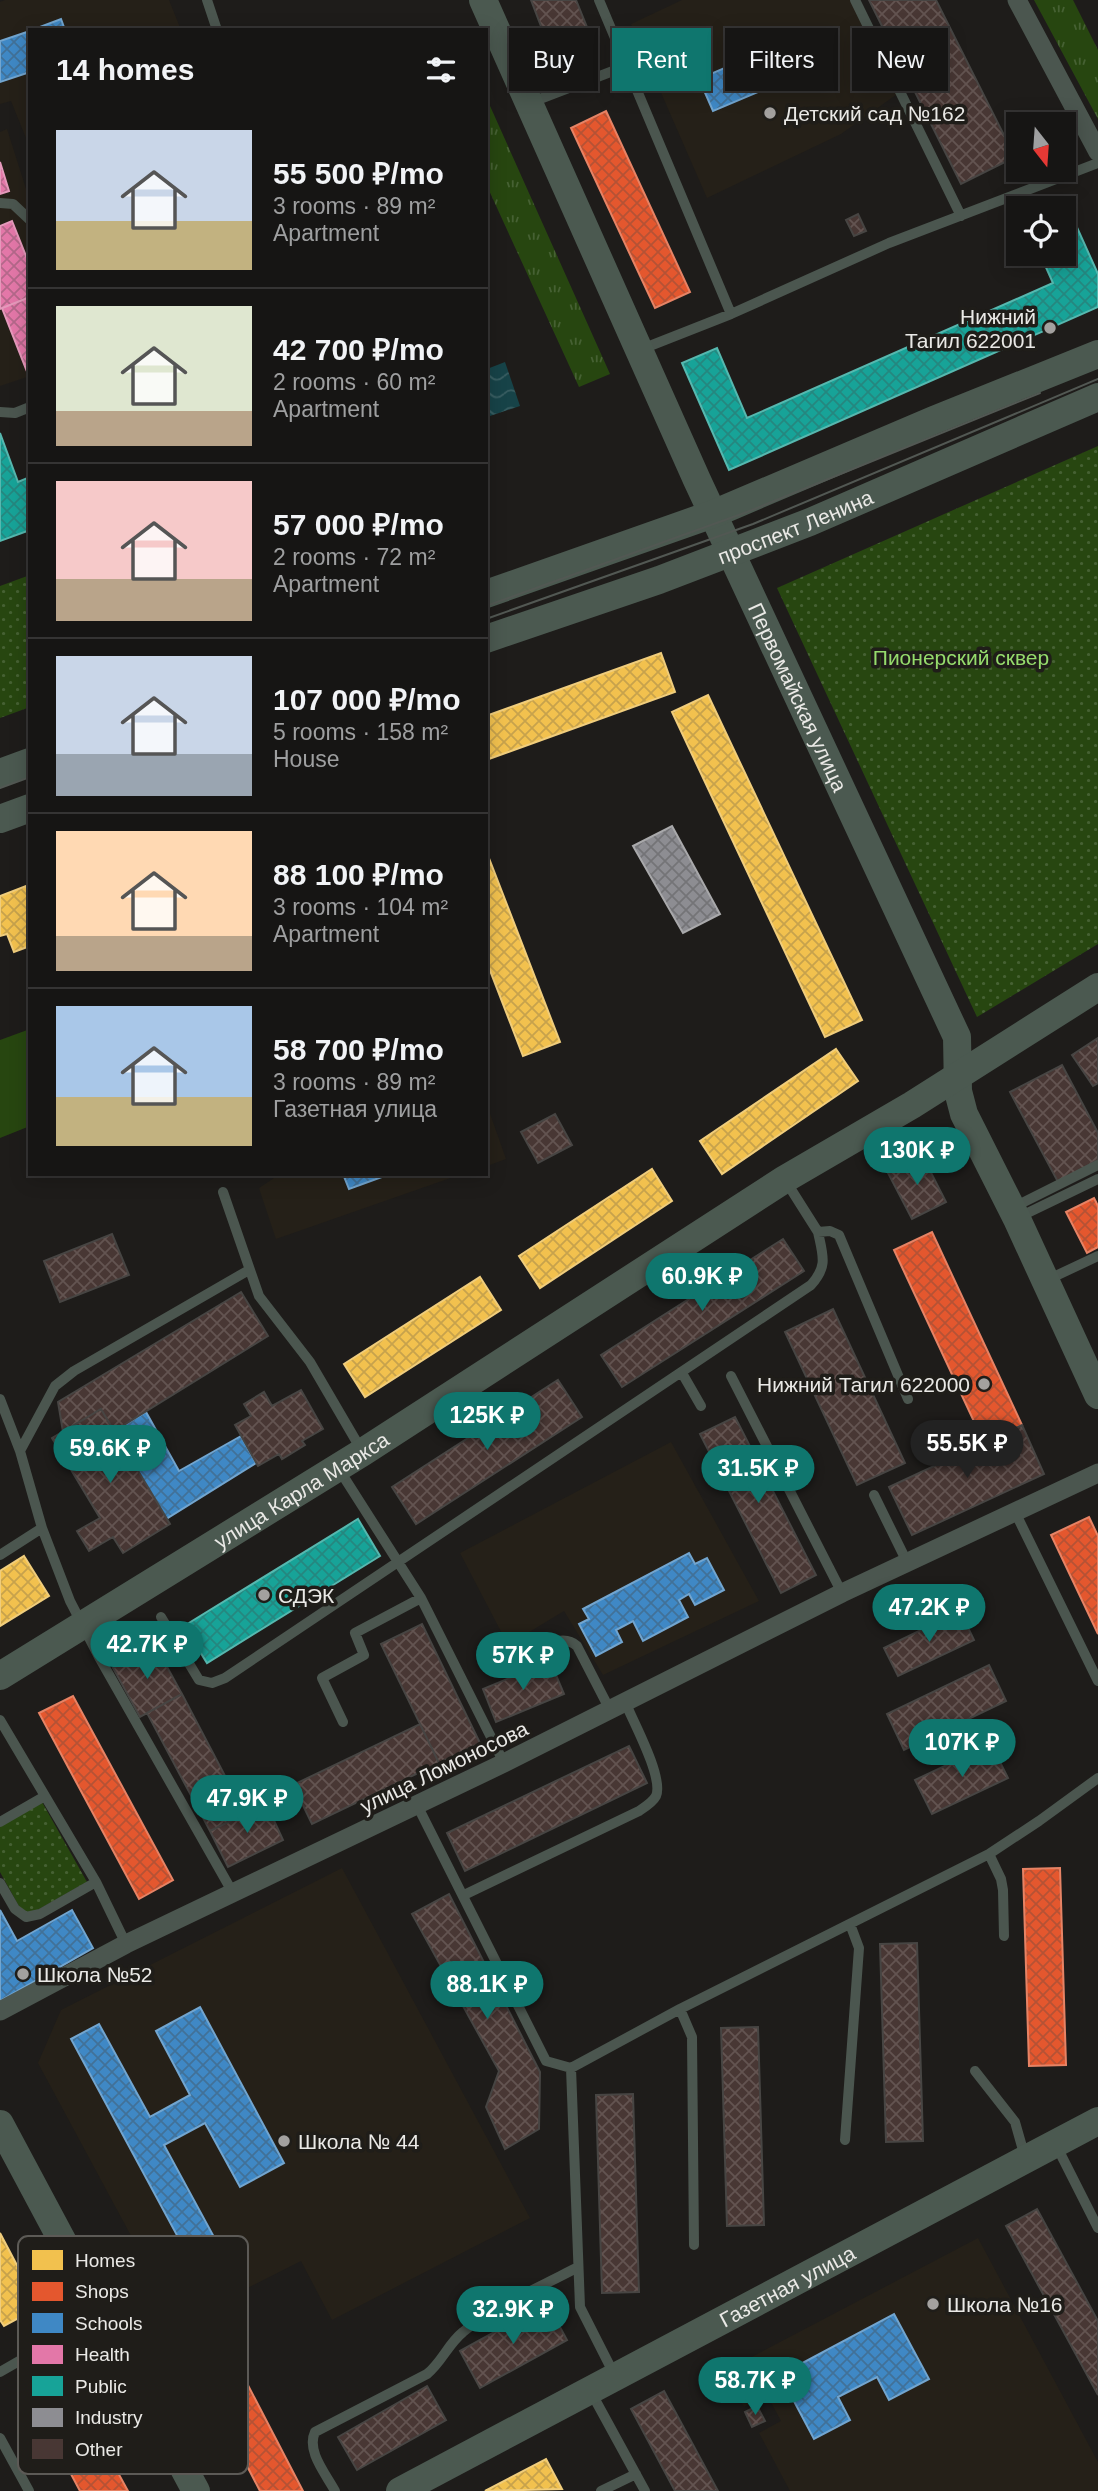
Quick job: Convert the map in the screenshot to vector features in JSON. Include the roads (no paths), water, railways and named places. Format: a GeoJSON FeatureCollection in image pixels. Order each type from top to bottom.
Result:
{"type":"FeatureCollection","features":[{"type":"Feature","properties":{"kind":"street","name":"Первомайская улица"},"geometry":{"type":"LineString","coordinates":[[484,0],[713,514],[957,1037],[958,1091],[964,1114],[1014,1213],[1098,1395]]}},
{"type":"Feature","properties":{"kind":"street"},"geometry":{"type":"LineString","coordinates":[[1017,0],[1098,152]]}},
{"type":"Feature","properties":{"kind":"street","name":"проспект Ленина"},"geometry":{"type":"LineString","coordinates":[[488,593],[713,514],[1098,354]]}},
{"type":"Feature","properties":{"kind":"street","name":"проспект Ленина"},"geometry":{"type":"LineString","coordinates":[[488,638],[659,580],[810,522],[1098,397]]}},
{"type":"Feature","properties":{"kind":"street"},"geometry":{"type":"LineString","coordinates":[[0,773],[28,763]]}},
{"type":"Feature","properties":{"kind":"street"},"geometry":{"type":"LineString","coordinates":[[0,819],[28,809]]}},
{"type":"Feature","properties":{"kind":"street","name":"улица Карла Маркса"},"geometry":{"type":"LineString","coordinates":[[0,1676],[338,1468],[785,1179],[912,1105],[1098,987]]}},
{"type":"Feature","properties":{"kind":"street","name":"улица Ломоносова"},"geometry":{"type":"LineString","coordinates":[[0,2011],[126,1944],[504,1763],[842,1593],[1098,1473]]}},
{"type":"Feature","properties":{"kind":"street","name":"Газетная улица"},"geometry":{"type":"LineString","coordinates":[[400,2491],[1098,2122]]}},
{"type":"Feature","properties":{"kind":"street"},"geometry":{"type":"LineString","coordinates":[[0,2124],[60,2236]]}},
{"type":"Feature","properties":{"kind":"street"},"geometry":{"type":"LineString","coordinates":[[187,2474],[196,2491]]}},
{"type":"Feature","properties":{"kind":"lane"},"geometry":{"type":"LineString","coordinates":[[207,0],[216,28]]}},
{"type":"Feature","properties":{"kind":"lane"},"geometry":{"type":"LineString","coordinates":[[612,0],[600,2],[612,32]]}},
{"type":"Feature","properties":{"kind":"lane"},"geometry":{"type":"LineString","coordinates":[[855,0],[961,216]]}},
{"type":"Feature","properties":{"kind":"lane"},"geometry":{"type":"LineString","coordinates":[[531,103],[612,71]]}},
{"type":"Feature","properties":{"kind":"lane"},"geometry":{"type":"LineString","coordinates":[[637,91],[731,314]]}},
{"type":"Feature","properties":{"kind":"lane"},"geometry":{"type":"LineString","coordinates":[[639,350],[731,314],[846,261],[1098,163]]}},
{"type":"Feature","properties":{"kind":"lane"},"geometry":{"type":"LineString","coordinates":[[0,203],[19,207],[28,218]]}},
{"type":"Feature","properties":{"kind":"lane"},"geometry":{"type":"LineString","coordinates":[[0,412],[15,413],[28,408]]}},
{"type":"Feature","properties":{"kind":"lane"},"geometry":{"type":"LineString","coordinates":[[1014,1213],[1098,1165]]}},
{"type":"Feature","properties":{"kind":"lane"},"geometry":{"type":"LineString","coordinates":[[161,1617],[199,1681],[212,1683],[225,1678],[811,1285],[822,1273],[824,1261],[818,1232],[785,1179]]}},
{"type":"Feature","properties":{"kind":"lane"},"geometry":{"type":"LineString","coordinates":[[1014,1213],[1098,1180]]}},
{"type":"Feature","properties":{"kind":"lane"},"geometry":{"type":"LineString","coordinates":[[223,1192],[259,1296],[310,1363],[363,1452]]}},
{"type":"Feature","properties":{"kind":"lane"},"geometry":{"type":"LineString","coordinates":[[818,1232],[830,1231],[839,1235],[908,1399]]}},
{"type":"Feature","properties":{"kind":"lane"},"geometry":{"type":"LineString","coordinates":[[1046,1281],[1098,1256]]}},
{"type":"Feature","properties":{"kind":"lane"},"geometry":{"type":"LineString","coordinates":[[20,1451],[55,1386],[74,1371],[249,1269]]}},
{"type":"Feature","properties":{"kind":"lane"},"geometry":{"type":"LineString","coordinates":[[682,1373],[701,1406]]}},
{"type":"Feature","properties":{"kind":"lane"},"geometry":{"type":"LineString","coordinates":[[731,1376],[842,1593]]}},
{"type":"Feature","properties":{"kind":"lane"},"geometry":{"type":"LineString","coordinates":[[0,1399],[20,1451],[42,1528],[69,1601],[233,1893]]}},
{"type":"Feature","properties":{"kind":"lane"},"geometry":{"type":"LineString","coordinates":[[338,1468],[421,1598],[504,1763]]}},
{"type":"Feature","properties":{"kind":"lane"},"geometry":{"type":"LineString","coordinates":[[874,1495],[907,1562]]}},
{"type":"Feature","properties":{"kind":"lane"},"geometry":{"type":"LineString","coordinates":[[1015,1512],[1098,1681]]}},
{"type":"Feature","properties":{"kind":"lane"},"geometry":{"type":"LineString","coordinates":[[0,1555],[42,1528]]}},
{"type":"Feature","properties":{"kind":"lane"},"geometry":{"type":"LineString","coordinates":[[343,1722],[322,1678],[364,1655],[355,1633],[421,1598]]}},
{"type":"Feature","properties":{"kind":"lane"},"geometry":{"type":"LineString","coordinates":[[464,1895],[639,1811],[657,1795],[657,1778],[617,1706],[577,1646],[572,1642],[557,1640],[513,1662]]}},
{"type":"Feature","properties":{"kind":"lane"},"geometry":{"type":"LineString","coordinates":[[0,1720],[96,1882],[126,1944]]}},
{"type":"Feature","properties":{"kind":"lane"},"geometry":{"type":"LineString","coordinates":[[417,1805],[546,2061],[571,2068],[989,1854],[1098,1778]]}},
{"type":"Feature","properties":{"kind":"lane"},"geometry":{"type":"LineString","coordinates":[[0,1822],[45,1796]]}},
{"type":"Feature","properties":{"kind":"lane"},"geometry":{"type":"LineString","coordinates":[[989,1854],[1001,1879],[1004,1936]]}},
{"type":"Feature","properties":{"kind":"lane"},"geometry":{"type":"LineString","coordinates":[[0,1883],[15,1909],[26,1917],[40,1914],[96,1882]]}},
{"type":"Feature","properties":{"kind":"lane"},"geometry":{"type":"LineString","coordinates":[[845,2140],[859,1948],[850,1924]]}},
{"type":"Feature","properties":{"kind":"lane"},"geometry":{"type":"LineString","coordinates":[[680,2010],[692,2037],[694,2245]]}},
{"type":"Feature","properties":{"kind":"lane"},"geometry":{"type":"LineString","coordinates":[[571,2068],[580,2307],[615,2376]]}},
{"type":"Feature","properties":{"kind":"lane"},"geometry":{"type":"LineString","coordinates":[[975,2071],[1015,2122],[1026,2161]]}},
{"type":"Feature","properties":{"kind":"lane"},"geometry":{"type":"LineString","coordinates":[[1055,2145],[1098,2228]]}},
{"type":"Feature","properties":{"kind":"lane"},"geometry":{"type":"LineString","coordinates":[[335,2491],[312,2444],[315,2432],[427,2374],[437,2366],[452,2343],[471,2326],[578,2267]]}},
{"type":"Feature","properties":{"kind":"lane"},"geometry":{"type":"LineString","coordinates":[[1,2369],[18,2360]]}},
{"type":"Feature","properties":{"kind":"lane"},"geometry":{"type":"LineString","coordinates":[[590,2390],[645,2491]]}},
{"type":"Feature","properties":{"kind":"lane"},"geometry":{"type":"LineString","coordinates":[[0,2438],[18,2471]]}},
{"type":"Feature","properties":{"kind":"lane"},"geometry":{"type":"LineString","coordinates":[[20,2474],[29,2491]]}},
{"type":"Feature","properties":{"kind":"lane"},"geometry":{"type":"LineString","coordinates":[[601,2491],[636,2474]]}},
{"type":"Feature","properties":{"kind":"water"},"geometry":{"type":"Polygon","coordinates":[[[505,362],[520,406],[488,417],[488,369],[505,362]]]}},
{"type":"Feature","properties":{"kind":"tram line"},"geometry":{"type":"LineString","coordinates":[[488,618],[753,524],[1098,379]]}},
{"type":"Feature","properties":{"kind":"tram line"},"geometry":{"type":"LineString","coordinates":[[488,605],[747,512],[1040,393]]}},
{"type":"Feature","properties":{"kind":"tram line"},"geometry":{"type":"LineString","coordinates":[[0,788],[28,778]]}},
{"type":"Feature","properties":{"kind":"place","name":"Детский сад №162"},"geometry":{"type":"Point","coordinates":[770,113]}},
{"type":"Feature","properties":{"kind":"place","name":"Нижний Тагил 622001"},"geometry":{"type":"Point","coordinates":[1050,328]}},
{"type":"Feature","properties":{"kind":"place","name":"Нижний Тагил 622000"},"geometry":{"type":"Point","coordinates":[984,1384]}},
{"type":"Feature","properties":{"kind":"place","name":"СДЭК"},"geometry":{"type":"Point","coordinates":[264,1595]}},
{"type":"Feature","properties":{"kind":"place","name":"Школа №52"},"geometry":{"type":"Point","coordinates":[23,1974]}},
{"type":"Feature","properties":{"kind":"place","name":"Школа № 44"},"geometry":{"type":"Point","coordinates":[284,2141]}},
{"type":"Feature","properties":{"kind":"place","name":"Школа №16"},"geometry":{"type":"Point","coordinates":[933,2304]}},
{"type":"Feature","properties":{"kind":"park label","name":"Пионерский сквер"},"geometry":{"type":"Point","coordinates":[961,657]}}]}
